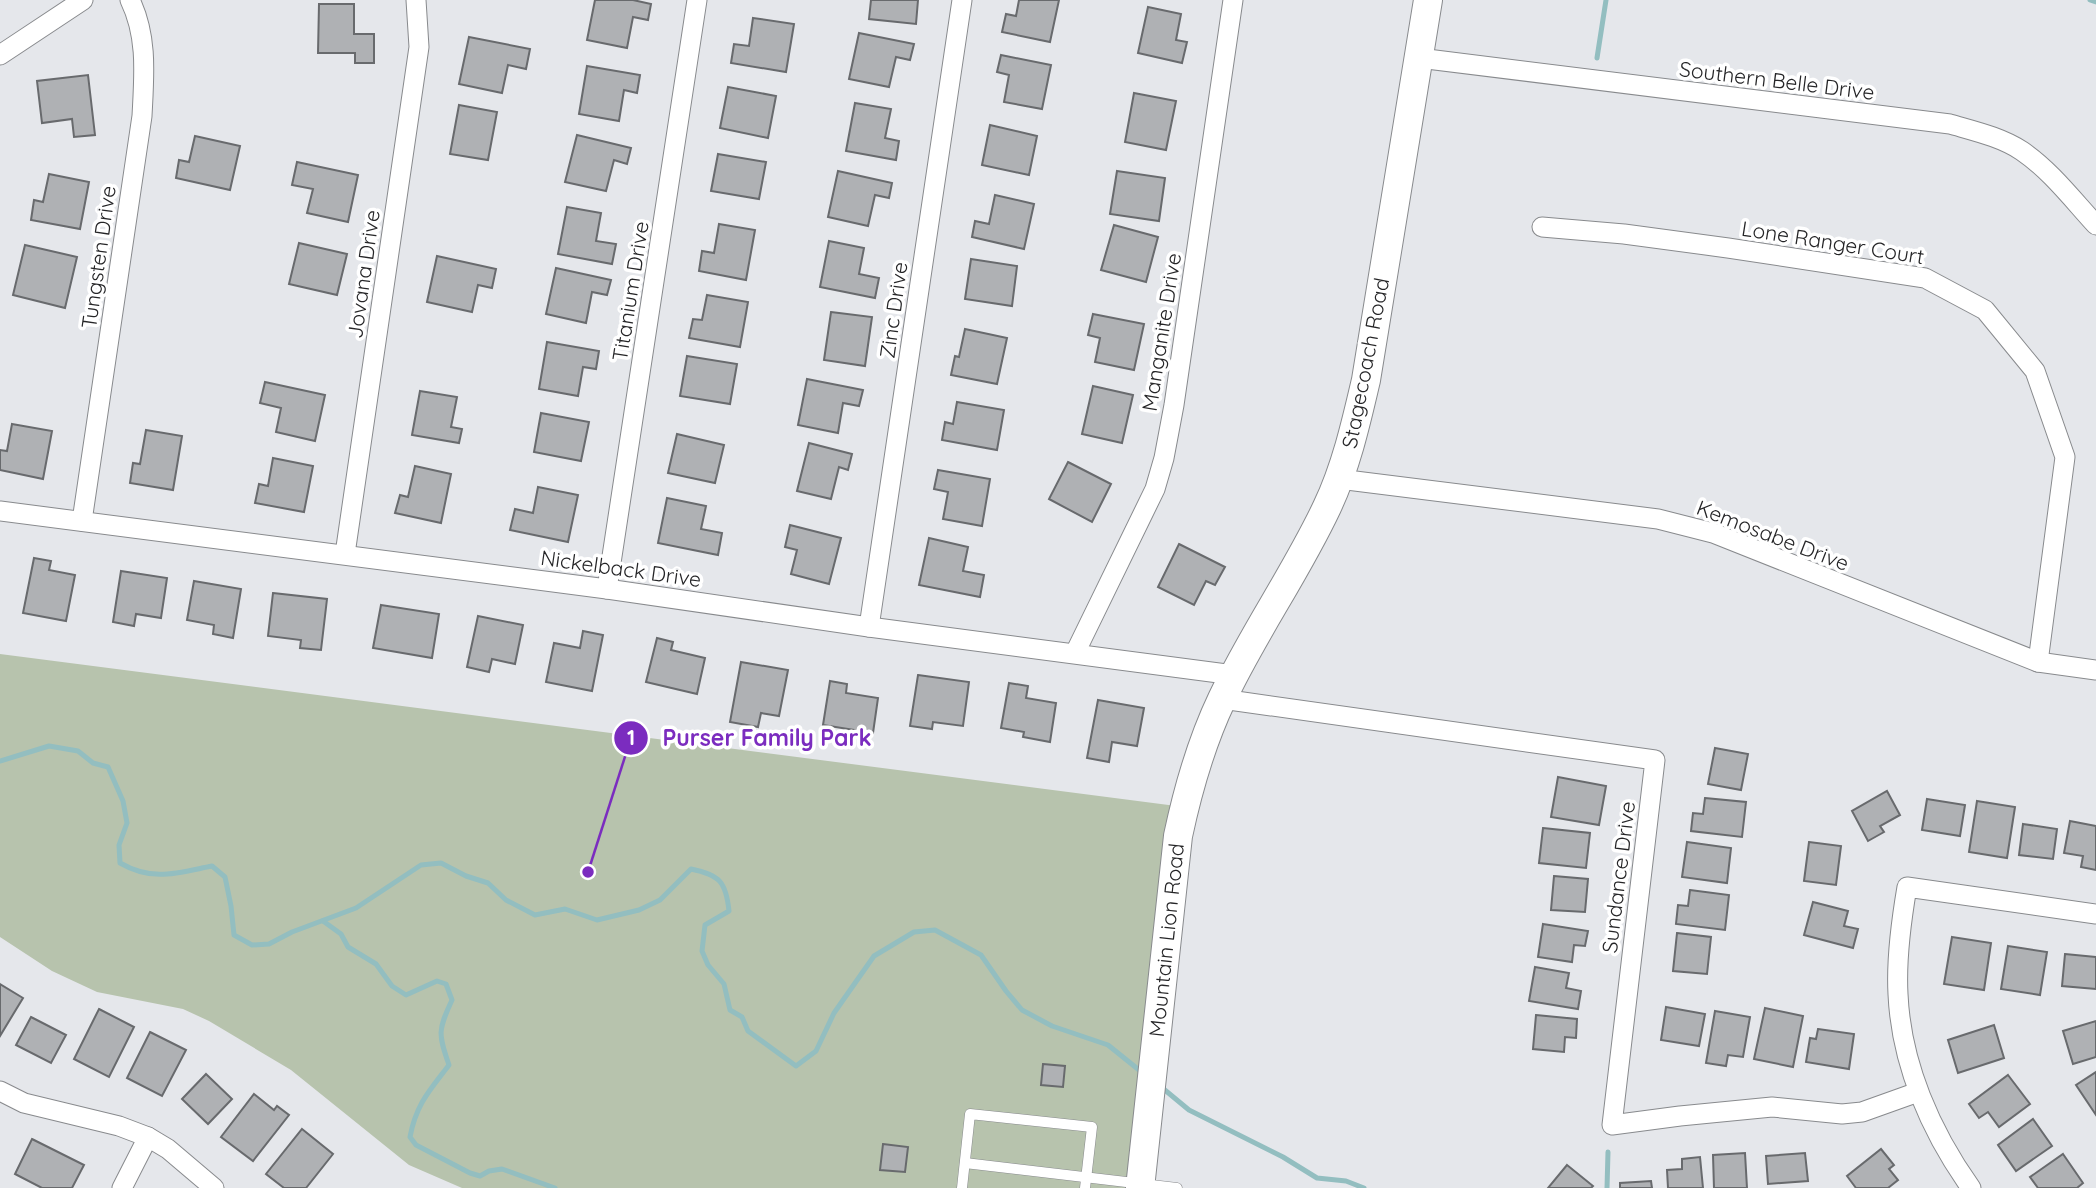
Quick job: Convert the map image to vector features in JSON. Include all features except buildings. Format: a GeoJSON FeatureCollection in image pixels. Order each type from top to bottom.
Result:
{"type":"FeatureCollection","features":[{"type":"Feature","properties":{"kind":"street"},"geometry":{"type":"LineString","coordinates":[[0,55],[83,0]]}},
{"type":"Feature","properties":{"kind":"street","name":"Tungsten Drive"},"geometry":{"type":"LineString","coordinates":[[82,521],[142,116],[144,40],[130,0]]}},
{"type":"Feature","properties":{"kind":"street","name":"Jovana Drive"},"geometry":{"type":"LineString","coordinates":[[345,554],[419,47],[416,0]]}},
{"type":"Feature","properties":{"kind":"street","name":"Titanium Drive"},"geometry":{"type":"LineString","coordinates":[[607,589],[698,0]]}},
{"type":"Feature","properties":{"kind":"street","name":"Zinc Drive"},"geometry":{"type":"LineString","coordinates":[[869,627],[962,0]]}},
{"type":"Feature","properties":{"kind":"street","name":"Manganite Drive"},"geometry":{"type":"LineString","coordinates":[[1074,653],[1155,489],[1164,458],[1233,0]]}},
{"type":"Feature","properties":{"kind":"street","name":"Stagecoach Road"},"geometry":{"type":"LineString","coordinates":[[1228,687],[1326,509],[1353,437],[1366,380],[1428,0]]}},
{"type":"Feature","properties":{"kind":"street","name":"Southern Belle Drive"},"geometry":{"type":"LineString","coordinates":[[1419,58],[1950,124],[1998,139],[2021,150],[2040,165],[2096,225]]}},
{"type":"Feature","properties":{"kind":"street","name":"Lone Ranger Court"},"geometry":{"type":"LineString","coordinates":[[1542,227],[1624,234],[1926,278],[1985,310],[2035,371],[2065,457],[2038,662]]}},
{"type":"Feature","properties":{"kind":"street","name":"Kemosabe Drive"},"geometry":{"type":"LineString","coordinates":[[1339,479],[1658,519],[1713,533],[2038,662],[2096,670]]}},
{"type":"Feature","properties":{"kind":"street","name":"Nickelback Drive"},"geometry":{"type":"LineString","coordinates":[[0,511],[345,554],[1074,653],[1228,687]]}},
{"type":"Feature","properties":{"kind":"street","name":"Mountain Lion Road"},"geometry":{"type":"LineString","coordinates":[[1140,1186],[1178,836],[1188,789],[1202,747],[1228,687]]}},
{"type":"Feature","properties":{"kind":"street","name":"Sundance Drive"},"geometry":{"type":"LineString","coordinates":[[1228,687],[1655,760],[1612,1125],[1772,1107],[1842,1114],[1862,1112],[1918,1092]]}},
{"type":"Feature","properties":{"kind":"street"},"geometry":{"type":"LineString","coordinates":[[1971,1188],[1953,1163],[1918,1092],[1902,1031],[1898,994],[1899,939],[1907,887],[2096,914]]}},
{"type":"Feature","properties":{"kind":"street"},"geometry":{"type":"LineString","coordinates":[[0,1091],[24,1103],[118,1126],[148,1137],[169,1149],[214,1188]]}},
{"type":"Feature","properties":{"kind":"street"},"geometry":{"type":"LineString","coordinates":[[122,1188],[148,1137]]}},
{"type":"Feature","properties":{"kind":"lane"},"geometry":{"type":"LineString","coordinates":[[962,1188],[970,1114],[1092,1126],[1086,1183]]}},
{"type":"Feature","properties":{"kind":"lane"},"geometry":{"type":"LineString","coordinates":[[965,1163],[1086,1183],[1177,1188]]}},
{"type":"Feature","properties":{"kind":"green space"},"geometry":{"type":"Polygon","coordinates":[[[0,654],[1184,807],[1140,1188],[462,1188],[409,1165],[291,1070],[209,1021],[183,1009],[97,992],[52,971],[0,937],[0,654]]]}},
{"type":"Feature","properties":{"kind":"waterway"},"geometry":{"type":"LineString","coordinates":[[1597,58],[1606,0]]}},
{"type":"Feature","properties":{"kind":"waterway"},"geometry":{"type":"LineString","coordinates":[[2090,0],[2096,2]]}},
{"type":"Feature","properties":{"kind":"waterway"},"geometry":{"type":"LineString","coordinates":[[0,761],[49,746],[78,751],[93,763],[108,767],[123,801],[127,823],[119,845],[120,863],[154,874],[212,866],[225,877],[234,935],[252,945],[269,944],[292,932],[356,908],[421,865],[441,863],[466,876],[488,883],[506,900],[535,915],[565,909],[597,920],[639,910],[660,900],[691,869],[715,877],[726,893],[729,911],[705,925],[702,951],[708,965],[724,984],[730,1010],[742,1017],[748,1031],[796,1066],[816,1051],[834,1013],[874,956],[914,932],[935,930],[981,955],[1022,1010],[1052,1026],[1108,1045],[1144,1074]]}},
{"type":"Feature","properties":{"kind":"waterway"},"geometry":{"type":"LineString","coordinates":[[323,921],[341,934],[348,947],[376,964],[392,986],[406,995],[437,981],[446,984],[452,1000],[441,1032],[449,1065],[416,1115],[410,1137],[416,1145],[470,1173],[480,1176],[502,1169],[555,1188]]}},
{"type":"Feature","properties":{"kind":"waterway"},"geometry":{"type":"LineString","coordinates":[[1160,1086],[1189,1110],[1283,1157],[1317,1178],[1346,1181],[1364,1188]]}},
{"type":"Feature","properties":{"kind":"waterway"},"geometry":{"type":"LineString","coordinates":[[1607,1188],[1608,1152]]}},
{"type":"Feature","properties":{"kind":"place","name":"Purser Family Park"},"geometry":{"type":"Point","coordinates":[588,872]}}]}
